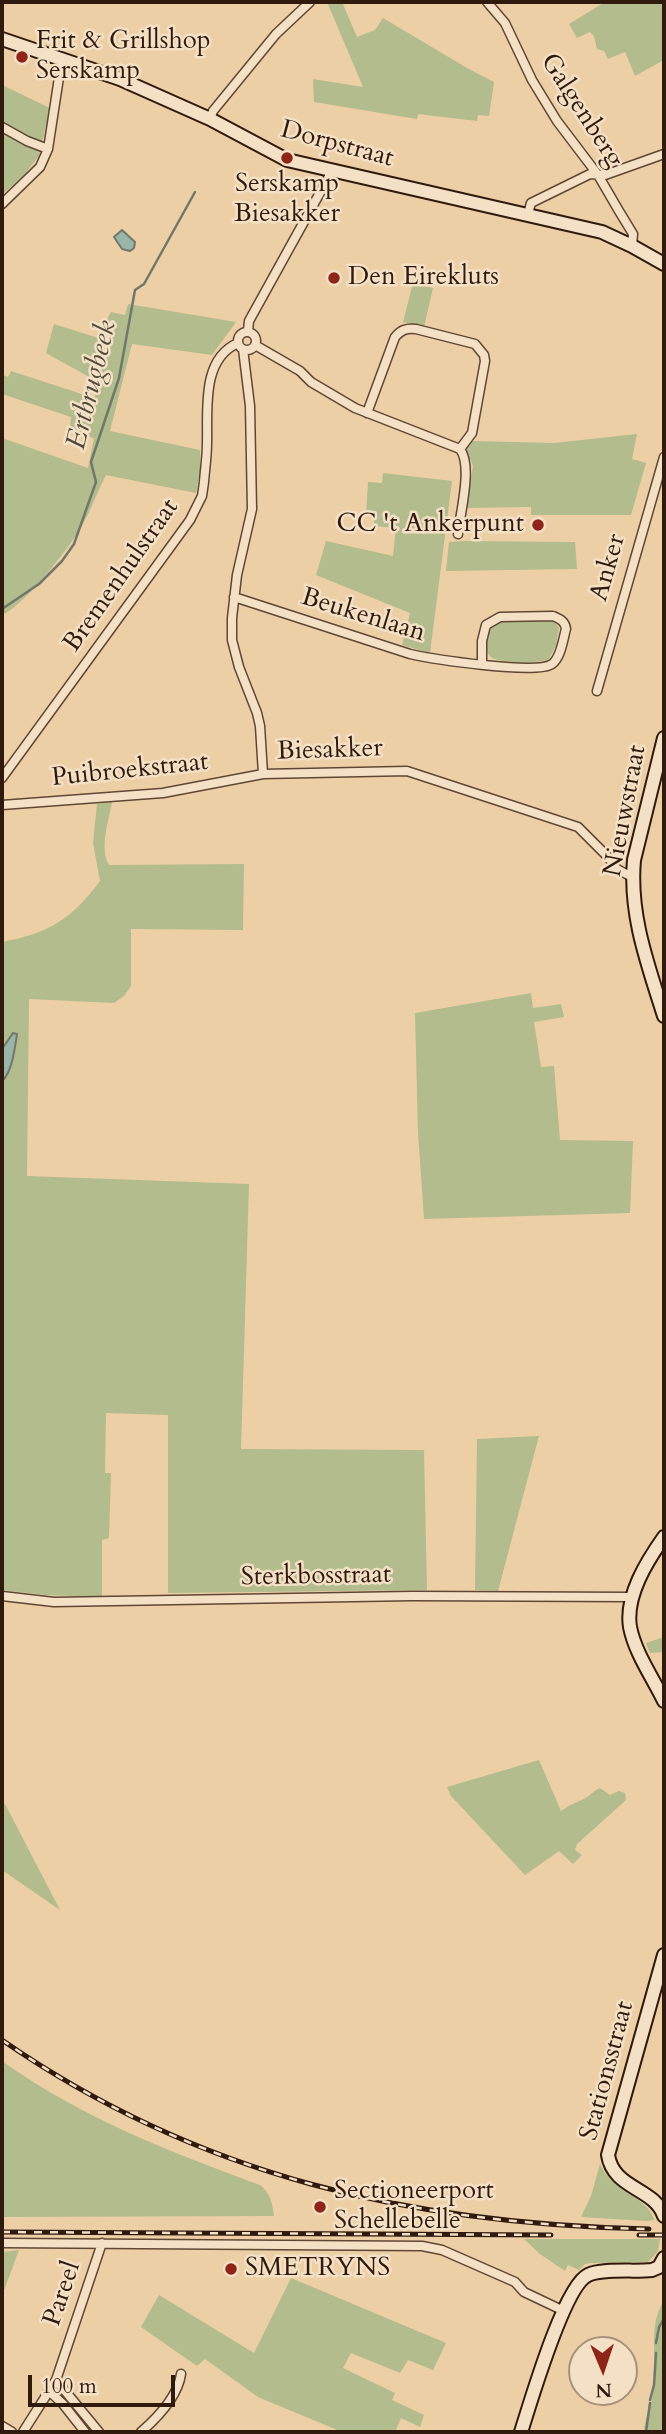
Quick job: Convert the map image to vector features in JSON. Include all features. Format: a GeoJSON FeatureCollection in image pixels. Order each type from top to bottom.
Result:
{"type":"FeatureCollection","features":[{"type":"Feature","properties":{"kind":"street"},"geometry":{"type":"LineString","coordinates":[[210,119],[276,34],[310,2]]}},
{"type":"Feature","properties":{"kind":"street","name":"Galgenberg"},"geometry":{"type":"LineString","coordinates":[[487,2],[505,23],[532,80],[557,121],[598,175],[633,234],[632,246]]}},
{"type":"Feature","properties":{"kind":"street","name":"Dorpstraat"},"geometry":{"type":"LineString","coordinates":[[2,39],[120,79],[210,119],[279,156],[332,171],[602,232],[632,246]]}},
{"type":"Feature","properties":{"kind":"street"},"geometry":{"type":"LineString","coordinates":[[2,204],[40,167],[48,149],[62,58]]}},
{"type":"Feature","properties":{"kind":"street"},"geometry":{"type":"LineString","coordinates":[[2,127],[48,149]]}},
{"type":"Feature","properties":{"kind":"street"},"geometry":{"type":"LineString","coordinates":[[528,214],[531,203],[590,174],[605,175],[664,155]]}},
{"type":"Feature","properties":{"kind":"street"},"geometry":{"type":"LineString","coordinates":[[248,331],[249,321],[332,171]]}},
{"type":"Feature","properties":{"kind":"street"},"geometry":{"type":"LineString","coordinates":[[632,246],[664,264]]}},
{"type":"Feature","properties":{"kind":"street"},"geometry":{"type":"LineString","coordinates":[[367,413],[395,337],[407,328],[475,344],[480,348],[485,361],[472,433],[460,449]]}},
{"type":"Feature","properties":{"kind":"street"},"geometry":{"type":"LineString","coordinates":[[248,331],[256,336],[256,345]]}},
{"type":"Feature","properties":{"kind":"street"},"geometry":{"type":"LineString","coordinates":[[248,331],[240,335],[241,346],[250,350],[256,345]]}},
{"type":"Feature","properties":{"kind":"street"},"geometry":{"type":"LineString","coordinates":[[256,345],[300,371],[311,382],[367,413],[460,449],[464,454],[466,466],[458,534]]}},
{"type":"Feature","properties":{"kind":"street","name":"Biesakker"},"geometry":{"type":"LineString","coordinates":[[241,346],[249,392],[252,509],[234,597],[233,640],[239,667],[260,726],[262,774],[393,770],[414,773],[578,827],[617,869],[632,877]]}},
{"type":"Feature","properties":{"kind":"street","name":"Bremenhulstraat"},"geometry":{"type":"LineString","coordinates":[[2,778],[190,520],[202,496],[207,400],[211,378],[221,355],[228,348],[241,346]]}},
{"type":"Feature","properties":{"kind":"street","name":"Anker"},"geometry":{"type":"LineString","coordinates":[[597,691],[664,457]]}},
{"type":"Feature","properties":{"kind":"street","name":"Beukenlaan"},"geometry":{"type":"LineString","coordinates":[[234,597],[410,654],[482,664],[544,668],[551,666],[556,660],[566,629],[565,624],[552,616],[500,617],[486,625],[482,640],[482,664]]}},
{"type":"Feature","properties":{"kind":"street","name":"Nieuwstraat"},"geometry":{"type":"LineString","coordinates":[[664,738],[632,877],[635,918],[664,1016]]}},
{"type":"Feature","properties":{"kind":"street","name":"Puibroekstraat"},"geometry":{"type":"LineString","coordinates":[[2,805],[163,793],[262,774]]}},
{"type":"Feature","properties":{"kind":"street"},"geometry":{"type":"LineString","coordinates":[[662,1543],[631,1597],[630,1626],[635,1644],[664,1701]]}},
{"type":"Feature","properties":{"kind":"street","name":"Sterkbosstraat"},"geometry":{"type":"LineString","coordinates":[[2,1596],[54,1602],[412,1596],[631,1597]]}},
{"type":"Feature","properties":{"kind":"street","name":"Stationsstraat"},"geometry":{"type":"LineString","coordinates":[[664,1955],[608,2155],[613,2173],[661,2204],[664,2217]]}},
{"type":"Feature","properties":{"kind":"street"},"geometry":{"type":"LineString","coordinates":[[2,2243],[432,2247],[515,2282],[524,2292],[565,2311]]}},
{"type":"Feature","properties":{"kind":"street","name":"Pareel"},"geometry":{"type":"LineString","coordinates":[[23,2432],[56,2381],[102,2244]]}},
{"type":"Feature","properties":{"kind":"street"},"geometry":{"type":"LineString","coordinates":[[521,2432],[546,2356],[576,2284],[590,2274],[652,2270],[664,2261]]}},
{"type":"Feature","properties":{"kind":"street"},"geometry":{"type":"LineString","coordinates":[[141,2432],[155,2420],[180,2382],[181,2374]]}},
{"type":"Feature","properties":{"kind":"street"},"geometry":{"type":"LineString","coordinates":[[56,2381],[99,2432]]}},
{"type":"Feature","properties":{"kind":"street"},"geometry":{"type":"LineString","coordinates":[[50,2392],[85,2432]]}},
{"type":"Feature","properties":{"kind":"street"},"geometry":{"type":"LineString","coordinates":[[2,2426],[12,2432]]}},
{"type":"Feature","properties":{"kind":"green space"},"geometry":{"type":"Polygon","coordinates":[[[327,2],[342,2],[357,37],[375,30],[383,18],[494,82],[489,116],[478,115],[477,121],[418,114],[417,119],[314,102],[313,79],[363,87],[327,2]]]}},
{"type":"Feature","properties":{"kind":"green space"},"geometry":{"type":"Polygon","coordinates":[[[605,2],[664,2],[664,60],[635,76],[625,52],[608,59],[604,51],[597,49],[594,36],[590,32],[577,38],[569,24],[605,2]]]}},
{"type":"Feature","properties":{"kind":"green space"},"geometry":{"type":"Polygon","coordinates":[[[2,85],[50,108],[39,156],[24,175],[2,195],[2,85]]]}},
{"type":"Feature","properties":{"kind":"green space"},"geometry":{"type":"Polygon","coordinates":[[[413,283],[433,288],[424,327],[403,322],[413,283]]]}},
{"type":"Feature","properties":{"kind":"green space"},"geometry":{"type":"Polygon","coordinates":[[[128,304],[236,322],[212,355],[132,344],[110,431],[200,450],[196,493],[106,475],[71,543],[21,602],[2,615],[2,438],[88,468],[94,438],[70,427],[71,417],[2,394],[2,374],[8,377],[11,371],[94,398],[100,383],[46,353],[54,324],[108,341],[113,326],[105,323],[111,312],[125,315],[128,304]]]}},
{"type":"Feature","properties":{"kind":"green space"},"geometry":{"type":"Polygon","coordinates":[[[637,434],[632,459],[646,463],[631,515],[531,515],[531,507],[467,508],[473,466],[466,449],[471,441],[554,443],[637,434]]]}},
{"type":"Feature","properties":{"kind":"green space"},"geometry":{"type":"Polygon","coordinates":[[[383,473],[452,481],[430,653],[402,645],[410,613],[316,575],[326,541],[393,556],[396,528],[374,526],[374,516],[366,516],[368,482],[382,483],[383,473]]]}},
{"type":"Feature","properties":{"kind":"green space"},"geometry":{"type":"Polygon","coordinates":[[[449,542],[575,542],[577,569],[446,571],[449,542]]]}},
{"type":"Feature","properties":{"kind":"green space"},"geometry":{"type":"Polygon","coordinates":[[[501,620],[554,621],[559,628],[556,645],[549,659],[514,662],[491,657],[486,649],[487,633],[492,625],[501,620]]]}},
{"type":"Feature","properties":{"kind":"green space"},"geometry":{"type":"Polygon","coordinates":[[[112,802],[105,842],[109,865],[244,864],[243,930],[131,929],[131,986],[124,996],[114,1003],[29,999],[27,1176],[249,1184],[241,1449],[424,1450],[427,1590],[168,1593],[168,1415],[106,1413],[105,1473],[111,1473],[109,1538],[102,1540],[102,1597],[2,1590],[2,942],[33,934],[58,923],[79,906],[100,881],[93,843],[97,804],[112,802]]]}},
{"type":"Feature","properties":{"kind":"green space"},"geometry":{"type":"Polygon","coordinates":[[[531,993],[533,1008],[561,1004],[564,1017],[534,1022],[541,1067],[554,1066],[560,1140],[633,1141],[630,1213],[424,1219],[418,1132],[415,1013],[531,993]]]}},
{"type":"Feature","properties":{"kind":"green space"},"geometry":{"type":"Polygon","coordinates":[[[539,1436],[498,1591],[475,1590],[477,1439],[539,1436]]]}},
{"type":"Feature","properties":{"kind":"green space"},"geometry":{"type":"Polygon","coordinates":[[[664,1637],[664,1652],[650,1653],[646,1643],[664,1637]]]}},
{"type":"Feature","properties":{"kind":"green space"},"geometry":{"type":"Polygon","coordinates":[[[539,1760],[561,1811],[600,1788],[610,1795],[619,1791],[625,1793],[626,1800],[577,1844],[575,1850],[582,1855],[573,1864],[559,1851],[525,1875],[451,1796],[447,1787],[539,1760]]]}},
{"type":"Feature","properties":{"kind":"green space"},"geometry":{"type":"Polygon","coordinates":[[[5,1804],[60,1910],[2,1870],[2,1805],[5,1804]]]}},
{"type":"Feature","properties":{"kind":"green space"},"geometry":{"type":"Polygon","coordinates":[[[2,2061],[63,2099],[127,2132],[260,2185],[267,2192],[274,2216],[2,2217],[2,2061]]]}},
{"type":"Feature","properties":{"kind":"green space"},"geometry":{"type":"Polygon","coordinates":[[[600,2164],[609,2178],[648,2208],[654,2220],[581,2217],[591,2196],[600,2164]]]}},
{"type":"Feature","properties":{"kind":"green space"},"geometry":{"type":"Polygon","coordinates":[[[524,2239],[660,2239],[658,2251],[648,2262],[590,2263],[579,2270],[568,2265],[565,2271],[524,2239]]]}},
{"type":"Feature","properties":{"kind":"green space"},"geometry":{"type":"Polygon","coordinates":[[[19,2250],[2,2296],[2,2252],[19,2250]]]}},
{"type":"Feature","properties":{"kind":"green space"},"geometry":{"type":"Polygon","coordinates":[[[291,2278],[446,2343],[433,2370],[408,2360],[400,2373],[351,2353],[343,2368],[395,2393],[392,2400],[424,2415],[420,2427],[401,2418],[395,2432],[342,2432],[258,2397],[205,2359],[197,2366],[141,2327],[159,2295],[254,2353],[291,2278]]]}},
{"type":"Feature","properties":{"kind":"green space"},"geometry":{"type":"Polygon","coordinates":[[[664,2300],[664,2432],[644,2432],[654,2382],[654,2334],[664,2300]]]}},
{"type":"Feature","properties":{"kind":"shaded area"},"geometry":{"type":"Polygon","coordinates":[[[122,230],[135,242],[130,251],[122,249],[114,237],[122,230]]]}},
{"type":"Feature","properties":{"kind":"shaded area"},"geometry":{"type":"Polygon","coordinates":[[[13,1033],[17,1034],[12,1059],[2,1081],[2,1049],[13,1033]]]}},
{"type":"Feature","properties":{"kind":"waterway","name":"Ertbrugbeek"},"geometry":{"type":"LineString","coordinates":[[2,609],[39,584],[62,561],[74,544],[96,482],[91,462],[119,378],[135,290],[144,284],[195,192]]}},
{"type":"Feature","properties":{"kind":"waterway"},"geometry":{"type":"LineString","coordinates":[[656,2343],[659,2327],[664,2319]]}},
{"type":"Feature","properties":{"kind":"waterway"},"geometry":{"type":"LineString","coordinates":[[650,2400],[656,2353]]}},
{"type":"Feature","properties":{"kind":"waterway"},"geometry":{"type":"LineString","coordinates":[[646,2432],[650,2403]]}},
{"type":"Feature","properties":{"kind":"railway"},"geometry":{"type":"LineString","coordinates":[[2,2040],[77,2087],[153,2127],[231,2159],[310,2184],[392,2203],[475,2217],[649,2229]]}},
{"type":"Feature","properties":{"kind":"railway"},"geometry":{"type":"LineString","coordinates":[[2,2232],[551,2235]]}},
{"type":"Feature","properties":{"kind":"railway"},"geometry":{"type":"LineString","coordinates":[[639,2235],[664,2235]]}},
{"type":"Feature","properties":{"kind":"place","name":"Frit & Grillshop Serskamp"},"geometry":{"type":"Point","coordinates":[22,57]}},
{"type":"Feature","properties":{"kind":"place","name":"Serskamp Biesakker"},"geometry":{"type":"Point","coordinates":[287,158]}},
{"type":"Feature","properties":{"kind":"place","name":"Den Eirekluts"},"geometry":{"type":"Point","coordinates":[334,278]}},
{"type":"Feature","properties":{"kind":"place","name":"CC 't Ankerpunt"},"geometry":{"type":"Point","coordinates":[538,525]}},
{"type":"Feature","properties":{"kind":"place","name":"Sectioneerport Schellebelle"},"geometry":{"type":"Point","coordinates":[320,2207]}},
{"type":"Feature","properties":{"kind":"place","name":"SMETRYNS"},"geometry":{"type":"Point","coordinates":[231,2269]}}]}
